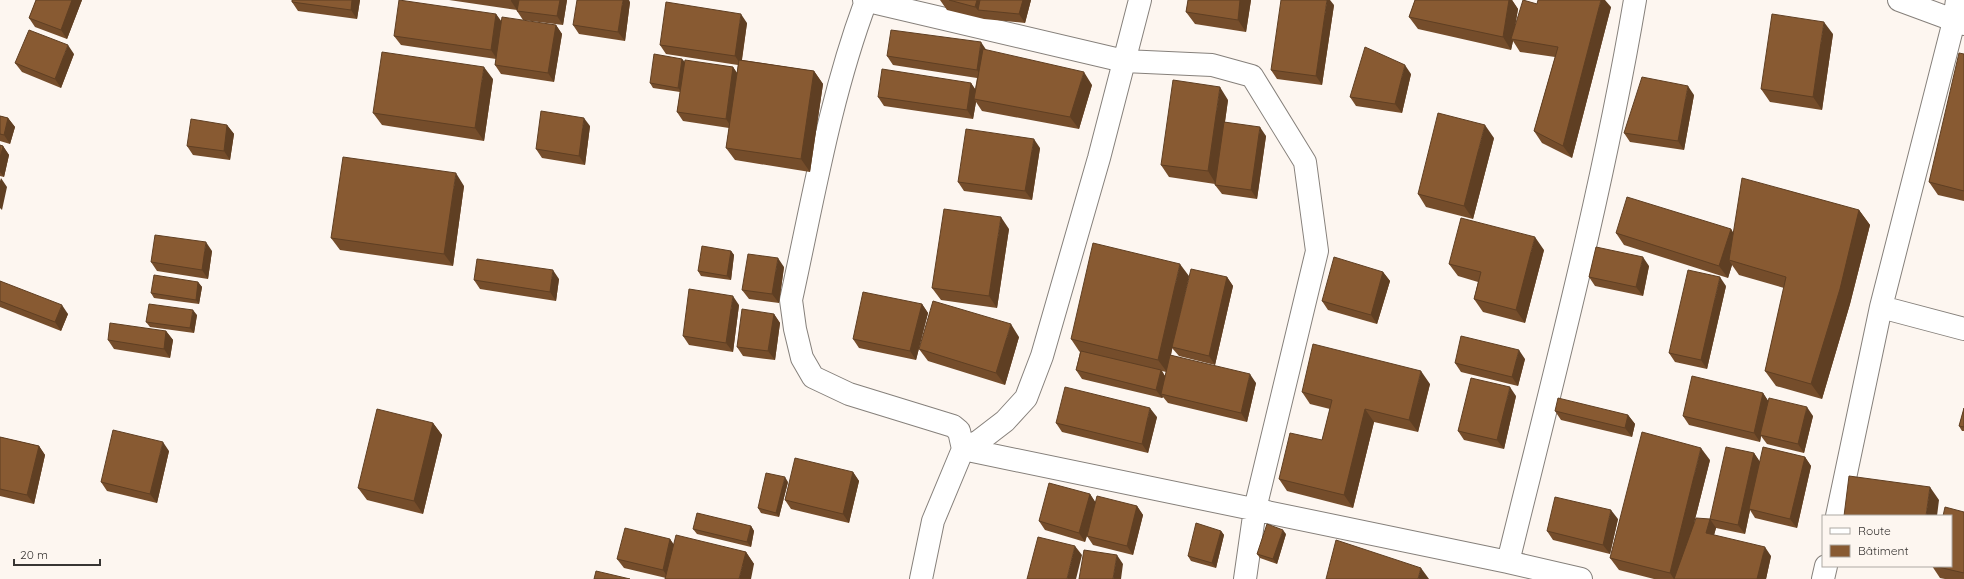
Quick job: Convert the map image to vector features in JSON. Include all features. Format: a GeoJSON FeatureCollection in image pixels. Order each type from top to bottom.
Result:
{"type":"FeatureCollection","features":[{"type":"Feature","properties":{"kind":"street"},"geometry":{"type":"LineString","coordinates":[[921,579],[933,521],[963,449],[959,431],[953,426],[848,394],[813,377],[802,358],[794,329],[791,300],[828,129],[852,36],[865,0],[1124,60],[1212,65],[1252,76],[1305,162],[1316,251],[1255,509],[1245,579]]}},
{"type":"Feature","properties":{"kind":"street"},"geometry":{"type":"LineString","coordinates":[[963,449],[979,441],[1005,421],[1026,398],[1042,356],[1099,158],[1140,0]]}},
{"type":"Feature","properties":{"kind":"street"},"geometry":{"type":"LineString","coordinates":[[1508,562],[1581,265],[1627,49],[1635,0]]}},
{"type":"Feature","properties":{"kind":"street"},"geometry":{"type":"LineString","coordinates":[[1899,0],[1959,22]]}},
{"type":"Feature","properties":{"kind":"street"},"geometry":{"type":"LineString","coordinates":[[1836,515],[1881,307],[1959,22],[1957,0]]}},
{"type":"Feature","properties":{"kind":"street"},"geometry":{"type":"LineString","coordinates":[[1881,307],[1964,329]]}},
{"type":"Feature","properties":{"kind":"street"},"geometry":{"type":"LineString","coordinates":[[963,449],[1508,562],[1581,579]]}},
{"type":"Feature","properties":{"kind":"street"},"geometry":{"type":"LineString","coordinates":[[1823,579],[1826,567]]}},
{"type":"Feature","properties":{"kind":"building"},"geometry":{"type":"Polygon","coordinates":[[[36,0],[72,0],[61,30],[29,18],[36,0]]]}},
{"type":"Feature","properties":{"kind":"building"},"geometry":{"type":"Polygon","coordinates":[[[292,0],[352,0],[351,10],[292,2],[292,0]]]}},
{"type":"Feature","properties":{"kind":"building"},"geometry":{"type":"Polygon","coordinates":[[[399,0],[496,14],[491,50],[394,36],[399,0]]]}},
{"type":"Feature","properties":{"kind":"building"},"geometry":{"type":"Polygon","coordinates":[[[519,0],[560,0],[557,16],[517,11],[519,0]]]}},
{"type":"Feature","properties":{"kind":"building"},"geometry":{"type":"Polygon","coordinates":[[[577,0],[623,0],[618,32],[573,25],[577,0]]]}},
{"type":"Feature","properties":{"kind":"building"},"geometry":{"type":"Polygon","coordinates":[[[949,0],[977,0],[975,7],[949,0]]]}},
{"type":"Feature","properties":{"kind":"building"},"geometry":{"type":"Polygon","coordinates":[[[980,0],[1023,0],[1019,14],[978,10],[980,0]]]}},
{"type":"Feature","properties":{"kind":"building"},"geometry":{"type":"Polygon","coordinates":[[[1188,0],[1240,0],[1238,20],[1186,12],[1188,0]]]}},
{"type":"Feature","properties":{"kind":"building"},"geometry":{"type":"Polygon","coordinates":[[[1281,0],[1327,0],[1316,76],[1271,70],[1281,0]]]}},
{"type":"Feature","properties":{"kind":"building"},"geometry":{"type":"Polygon","coordinates":[[[1415,0],[1509,0],[1503,37],[1409,17],[1415,0]]]}},
{"type":"Feature","properties":{"kind":"building"},"geometry":{"type":"Polygon","coordinates":[[[1523,0],[1537,4],[1538,0],[1601,0],[1563,146],[1534,131],[1558,47],[1511,39],[1523,0]]]}},
{"type":"Feature","properties":{"kind":"building"},"geometry":{"type":"Polygon","coordinates":[[[666,2],[741,14],[735,56],[660,45],[666,2]]]}},
{"type":"Feature","properties":{"kind":"building"},"geometry":{"type":"Polygon","coordinates":[[[1772,14],[1824,22],[1813,97],[1761,89],[1772,14]]]}},
{"type":"Feature","properties":{"kind":"building"},"geometry":{"type":"Polygon","coordinates":[[[502,17],[556,25],[548,73],[495,65],[502,17]]]}},
{"type":"Feature","properties":{"kind":"building"},"geometry":{"type":"Polygon","coordinates":[[[29,30],[68,45],[55,79],[15,63],[29,30]]]}},
{"type":"Feature","properties":{"kind":"building"},"geometry":{"type":"Polygon","coordinates":[[[891,30],[981,42],[977,70],[887,56],[891,30]]]}},
{"type":"Feature","properties":{"kind":"building"},"geometry":{"type":"Polygon","coordinates":[[[1365,47],[1405,65],[1395,104],[1350,97],[1365,47]]]}},
{"type":"Feature","properties":{"kind":"building"},"geometry":{"type":"Polygon","coordinates":[[[983,49],[1084,72],[1070,117],[974,99],[983,49]]]}},
{"type":"Feature","properties":{"kind":"building"},"geometry":{"type":"Polygon","coordinates":[[[382,52],[484,67],[475,128],[373,113],[382,52]]]}},
{"type":"Feature","properties":{"kind":"building"},"geometry":{"type":"Polygon","coordinates":[[[1959,53],[1964,54],[1964,191],[1929,182],[1959,53]]]}},
{"type":"Feature","properties":{"kind":"building"},"geometry":{"type":"Polygon","coordinates":[[[654,54],[682,59],[678,88],[650,83],[654,54]]]}},
{"type":"Feature","properties":{"kind":"building"},"geometry":{"type":"Polygon","coordinates":[[[685,60],[733,67],[726,119],[677,112],[685,60]]]}},
{"type":"Feature","properties":{"kind":"building"},"geometry":{"type":"Polygon","coordinates":[[[739,60],[814,71],[801,159],[726,148],[739,60]]]}},
{"type":"Feature","properties":{"kind":"building"},"geometry":{"type":"Polygon","coordinates":[[[882,69],[971,83],[967,110],[878,97],[882,69]]]}},
{"type":"Feature","properties":{"kind":"building"},"geometry":{"type":"Polygon","coordinates":[[[1642,77],[1688,86],[1678,141],[1624,133],[1642,77]]]}},
{"type":"Feature","properties":{"kind":"building"},"geometry":{"type":"Polygon","coordinates":[[[1173,80],[1220,87],[1208,171],[1161,165],[1173,80]]]}},
{"type":"Feature","properties":{"kind":"building"},"geometry":{"type":"Polygon","coordinates":[[[541,111],[584,118],[579,156],[536,149],[541,111]]]}},
{"type":"Feature","properties":{"kind":"building"},"geometry":{"type":"Polygon","coordinates":[[[1438,113],[1485,125],[1464,206],[1418,194],[1438,113]]]}},
{"type":"Feature","properties":{"kind":"building"},"geometry":{"type":"Polygon","coordinates":[[[0,116],[8,118],[4,135],[0,134],[0,116]]]}},
{"type":"Feature","properties":{"kind":"building"},"geometry":{"type":"Polygon","coordinates":[[[191,119],[227,125],[224,151],[187,146],[191,119]]]}},
{"type":"Feature","properties":{"kind":"building"},"geometry":{"type":"Polygon","coordinates":[[[1224,122],[1260,127],[1251,190],[1215,185],[1224,122]]]}},
{"type":"Feature","properties":{"kind":"building"},"geometry":{"type":"Polygon","coordinates":[[[966,129],[1034,139],[1025,191],[958,182],[966,129]]]}},
{"type":"Feature","properties":{"kind":"building"},"geometry":{"type":"Polygon","coordinates":[[[0,145],[3,146],[0,158],[0,145]]]}},
{"type":"Feature","properties":{"kind":"building"},"geometry":{"type":"Polygon","coordinates":[[[343,157],[456,173],[444,254],[331,238],[343,157]]]}},
{"type":"Feature","properties":{"kind":"building"},"geometry":{"type":"Polygon","coordinates":[[[1742,178],[1859,210],[1840,289],[1811,384],[1765,371],[1786,277],[1729,260],[1742,178]]]}},
{"type":"Feature","properties":{"kind":"building"},"geometry":{"type":"Polygon","coordinates":[[[1627,197],[1731,229],[1719,266],[1616,233],[1627,197]]]}},
{"type":"Feature","properties":{"kind":"building"},"geometry":{"type":"Polygon","coordinates":[[[944,209],[1001,217],[989,296],[932,288],[944,209]]]}},
{"type":"Feature","properties":{"kind":"building"},"geometry":{"type":"Polygon","coordinates":[[[1461,218],[1535,237],[1516,310],[1474,299],[1481,272],[1449,264],[1461,218]]]}},
{"type":"Feature","properties":{"kind":"building"},"geometry":{"type":"Polygon","coordinates":[[[155,235],[206,242],[202,270],[151,262],[155,235]]]}},
{"type":"Feature","properties":{"kind":"building"},"geometry":{"type":"Polygon","coordinates":[[[1093,243],[1180,264],[1158,360],[1071,339],[1093,243]]]}},
{"type":"Feature","properties":{"kind":"building"},"geometry":{"type":"Polygon","coordinates":[[[702,246],[731,251],[727,276],[698,271],[702,246]]]}},
{"type":"Feature","properties":{"kind":"building"},"geometry":{"type":"Polygon","coordinates":[[[1596,247],[1643,257],[1636,287],[1589,277],[1596,247]]]}},
{"type":"Feature","properties":{"kind":"building"},"geometry":{"type":"Polygon","coordinates":[[[748,254],[778,258],[772,294],[742,290],[748,254]]]}},
{"type":"Feature","properties":{"kind":"building"},"geometry":{"type":"Polygon","coordinates":[[[1334,257],[1383,272],[1371,315],[1322,301],[1334,257]]]}},
{"type":"Feature","properties":{"kind":"building"},"geometry":{"type":"Polygon","coordinates":[[[477,259],[553,270],[550,292],[474,280],[477,259]]]}},
{"type":"Feature","properties":{"kind":"building"},"geometry":{"type":"Polygon","coordinates":[[[1191,269],[1227,277],[1209,356],[1172,347],[1191,269]]]}},
{"type":"Feature","properties":{"kind":"building"},"geometry":{"type":"Polygon","coordinates":[[[1688,270],[1720,277],[1701,360],[1669,353],[1688,270]]]}},
{"type":"Feature","properties":{"kind":"building"},"geometry":{"type":"Polygon","coordinates":[[[154,275],[198,282],[196,300],[151,293],[154,275]]]}},
{"type":"Feature","properties":{"kind":"building"},"geometry":{"type":"Polygon","coordinates":[[[0,281],[62,305],[55,322],[0,301],[0,281]]]}},
{"type":"Feature","properties":{"kind":"building"},"geometry":{"type":"Polygon","coordinates":[[[689,289],[733,296],[726,343],[683,336],[689,289]]]}},
{"type":"Feature","properties":{"kind":"building"},"geometry":{"type":"Polygon","coordinates":[[[863,292],[922,304],[910,351],[853,339],[863,292]]]}},
{"type":"Feature","properties":{"kind":"building"},"geometry":{"type":"Polygon","coordinates":[[[933,301],[1011,324],[996,373],[919,349],[933,301]]]}},
{"type":"Feature","properties":{"kind":"building"},"geometry":{"type":"Polygon","coordinates":[[[149,304],[193,310],[190,328],[146,322],[149,304]]]}},
{"type":"Feature","properties":{"kind":"building"},"geometry":{"type":"Polygon","coordinates":[[[742,309],[774,314],[768,351],[737,347],[742,309]]]}},
{"type":"Feature","properties":{"kind":"building"},"geometry":{"type":"Polygon","coordinates":[[[110,323],[166,331],[164,349],[108,340],[110,323]]]}},
{"type":"Feature","properties":{"kind":"building"},"geometry":{"type":"Polygon","coordinates":[[[1461,336],[1519,350],[1512,377],[1455,363],[1461,336]]]}},
{"type":"Feature","properties":{"kind":"building"},"geometry":{"type":"Polygon","coordinates":[[[1313,344],[1421,371],[1409,420],[1365,409],[1344,495],[1279,479],[1290,433],[1322,440],[1332,400],[1302,392],[1313,344]]]}},
{"type":"Feature","properties":{"kind":"building"},"geometry":{"type":"Polygon","coordinates":[[[1081,351],[1161,370],[1156,390],[1076,370],[1081,351]]]}},
{"type":"Feature","properties":{"kind":"building"},"geometry":{"type":"Polygon","coordinates":[[[1170,355],[1250,374],[1241,413],[1161,394],[1170,355]]]}},
{"type":"Feature","properties":{"kind":"building"},"geometry":{"type":"Polygon","coordinates":[[[1692,376],[1763,393],[1754,433],[1683,416],[1692,376]]]}},
{"type":"Feature","properties":{"kind":"building"},"geometry":{"type":"Polygon","coordinates":[[[1471,378],[1510,387],[1497,440],[1458,431],[1471,378]]]}},
{"type":"Feature","properties":{"kind":"building"},"geometry":{"type":"Polygon","coordinates":[[[1065,387],[1150,408],[1142,444],[1056,423],[1065,387]]]}},
{"type":"Feature","properties":{"kind":"building"},"geometry":{"type":"Polygon","coordinates":[[[1558,398],[1628,415],[1625,428],[1555,411],[1558,398]]]}},
{"type":"Feature","properties":{"kind":"building"},"geometry":{"type":"Polygon","coordinates":[[[1769,398],[1807,407],[1798,444],[1760,435],[1769,398]]]}},
{"type":"Feature","properties":{"kind":"building"},"geometry":{"type":"Polygon","coordinates":[[[1964,408],[1964,427],[1959,426],[1964,408]]]}},
{"type":"Feature","properties":{"kind":"building"},"geometry":{"type":"Polygon","coordinates":[[[377,409],[433,423],[414,501],[358,488],[377,409]]]}},
{"type":"Feature","properties":{"kind":"building"},"geometry":{"type":"Polygon","coordinates":[[[113,430],[163,442],[150,494],[101,482],[113,430]]]}},
{"type":"Feature","properties":{"kind":"building"},"geometry":{"type":"Polygon","coordinates":[[[1642,432],[1701,448],[1670,573],[1610,558],[1642,432]]]}},
{"type":"Feature","properties":{"kind":"building"},"geometry":{"type":"Polygon","coordinates":[[[0,437],[39,446],[27,495],[0,489],[0,437]]]}},
{"type":"Feature","properties":{"kind":"building"},"geometry":{"type":"Polygon","coordinates":[[[1726,447],[1754,453],[1738,525],[1710,519],[1726,447]]]}},
{"type":"Feature","properties":{"kind":"building"},"geometry":{"type":"Polygon","coordinates":[[[1763,447],[1805,457],[1790,519],[1749,509],[1763,447]]]}},
{"type":"Feature","properties":{"kind":"building"},"geometry":{"type":"Polygon","coordinates":[[[795,458],[853,472],[843,514],[785,500],[795,458]]]}},
{"type":"Feature","properties":{"kind":"building"},"geometry":{"type":"Polygon","coordinates":[[[766,473],[785,477],[776,513],[758,508],[766,473]]]}},
{"type":"Feature","properties":{"kind":"building"},"geometry":{"type":"Polygon","coordinates":[[[1849,476],[1930,487],[1926,515],[1844,515],[1849,476]]]}},
{"type":"Feature","properties":{"kind":"building"},"geometry":{"type":"Polygon","coordinates":[[[1049,483],[1090,494],[1079,533],[1039,521],[1049,483]]]}},
{"type":"Feature","properties":{"kind":"building"},"geometry":{"type":"Polygon","coordinates":[[[1097,496],[1137,506],[1127,546],[1087,536],[1097,496]]]}},
{"type":"Feature","properties":{"kind":"building"},"geometry":{"type":"Polygon","coordinates":[[[1555,497],[1611,510],[1603,545],[1547,531],[1555,497]]]}},
{"type":"Feature","properties":{"kind":"building"},"geometry":{"type":"Polygon","coordinates":[[[1945,507],[1964,512],[1964,573],[1938,567],[1952,567],[1952,515],[1943,515],[1945,507]]]}},
{"type":"Feature","properties":{"kind":"building"},"geometry":{"type":"Polygon","coordinates":[[[697,513],[751,526],[747,542],[693,529],[697,513]]]}},
{"type":"Feature","properties":{"kind":"building"},"geometry":{"type":"Polygon","coordinates":[[[1696,518],[1710,519],[1706,533],[1765,547],[1757,579],[1674,579],[1696,518]]]}},
{"type":"Feature","properties":{"kind":"building"},"geometry":{"type":"Polygon","coordinates":[[[1196,523],[1221,531],[1212,563],[1188,556],[1196,523]]]}},
{"type":"Feature","properties":{"kind":"building"},"geometry":{"type":"Polygon","coordinates":[[[1267,524],[1283,530],[1273,559],[1257,554],[1267,524]]]}},
{"type":"Feature","properties":{"kind":"building"},"geometry":{"type":"Polygon","coordinates":[[[625,528],[670,539],[663,570],[617,559],[625,528]]]}},
{"type":"Feature","properties":{"kind":"building"},"geometry":{"type":"Polygon","coordinates":[[[676,535],[746,552],[739,579],[665,579],[676,535]]]}},
{"type":"Feature","properties":{"kind":"building"},"geometry":{"type":"Polygon","coordinates":[[[1038,537],[1075,546],[1067,579],[1027,579],[1038,537]]]}},
{"type":"Feature","properties":{"kind":"building"},"geometry":{"type":"Polygon","coordinates":[[[1336,540],[1421,568],[1418,579],[1326,579],[1336,540]]]}},
{"type":"Feature","properties":{"kind":"building"},"geometry":{"type":"Polygon","coordinates":[[[1084,550],[1117,555],[1113,579],[1079,579],[1084,550]]]}},
{"type":"Feature","properties":{"kind":"building"},"geometry":{"type":"Polygon","coordinates":[[[596,571],[630,579],[594,579],[596,571]]]}}]}
